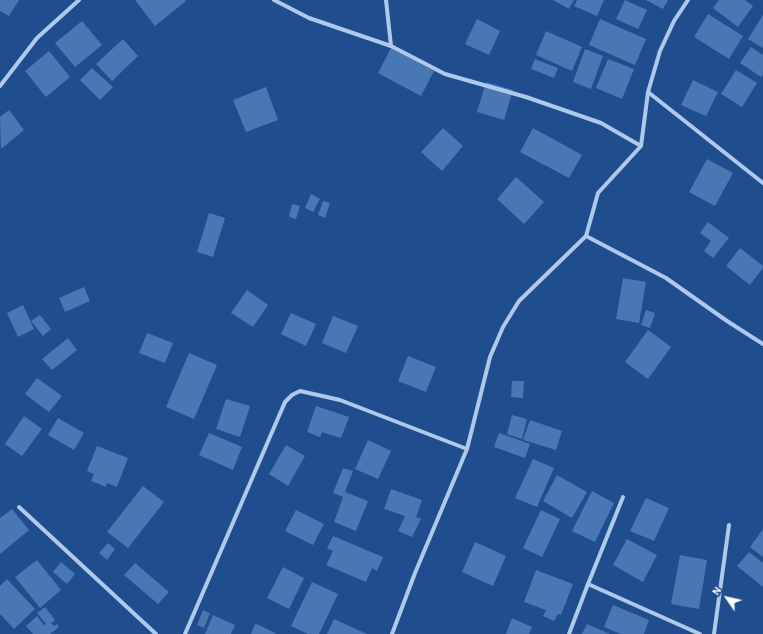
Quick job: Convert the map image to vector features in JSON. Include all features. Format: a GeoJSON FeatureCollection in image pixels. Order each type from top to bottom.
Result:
{"type":"FeatureCollection","features":[{"type":"Feature","properties":{"kind":"street"},"geometry":{"type":"LineString","coordinates":[[0,86],[37,38],[79,0]]}},
{"type":"Feature","properties":{"kind":"street"},"geometry":{"type":"LineString","coordinates":[[274,0],[308,18],[391,46],[445,74],[526,97],[601,123],[641,146]]}},
{"type":"Feature","properties":{"kind":"street"},"geometry":{"type":"LineString","coordinates":[[386,0],[391,46]]}},
{"type":"Feature","properties":{"kind":"street"},"geometry":{"type":"LineString","coordinates":[[392,634],[415,573],[467,449],[490,357],[503,327],[519,301],[586,236],[598,193],[641,146],[648,92],[660,51],[674,21],[688,0]]}},
{"type":"Feature","properties":{"kind":"street"},"geometry":{"type":"LineString","coordinates":[[648,92],[763,183]]}},
{"type":"Feature","properties":{"kind":"street"},"geometry":{"type":"LineString","coordinates":[[586,236],[666,278],[727,321],[763,344]]}},
{"type":"Feature","properties":{"kind":"street"},"geometry":{"type":"LineString","coordinates":[[185,634],[285,402],[292,395],[300,391],[340,400],[467,449]]}},
{"type":"Feature","properties":{"kind":"street"},"geometry":{"type":"LineString","coordinates":[[569,634],[623,497]]}},
{"type":"Feature","properties":{"kind":"street"},"geometry":{"type":"LineString","coordinates":[[19,507],[156,634]]}},
{"type":"Feature","properties":{"kind":"street"},"geometry":{"type":"LineString","coordinates":[[714,634],[729,525]]}},
{"type":"Feature","properties":{"kind":"street"},"geometry":{"type":"LineString","coordinates":[[588,584],[700,634]]}},
{"type":"Feature","properties":{"kind":"building"},"geometry":{"type":"Polygon","coordinates":[[[0,0],[19,0],[9,16],[0,11],[0,0]]]}},
{"type":"Feature","properties":{"kind":"building"},"geometry":{"type":"Polygon","coordinates":[[[135,0],[185,0],[186,1],[155,26],[135,0]]]}},
{"type":"Feature","properties":{"kind":"building"},"geometry":{"type":"Polygon","coordinates":[[[553,0],[574,0],[569,9],[553,0]]]}},
{"type":"Feature","properties":{"kind":"building"},"geometry":{"type":"Polygon","coordinates":[[[577,0],[604,0],[597,16],[574,6],[577,0]]]}},
{"type":"Feature","properties":{"kind":"building"},"geometry":{"type":"Polygon","coordinates":[[[625,0],[647,10],[638,29],[616,19],[625,0]]]}},
{"type":"Feature","properties":{"kind":"building"},"geometry":{"type":"Polygon","coordinates":[[[646,0],[668,0],[663,9],[646,0]]]}},
{"type":"Feature","properties":{"kind":"building"},"geometry":{"type":"Polygon","coordinates":[[[719,0],[745,0],[753,6],[738,27],[713,8],[719,0]]]}},
{"type":"Feature","properties":{"kind":"building"},"geometry":{"type":"Polygon","coordinates":[[[708,14],[743,36],[729,59],[694,37],[708,14]]]}},
{"type":"Feature","properties":{"kind":"building"},"geometry":{"type":"Polygon","coordinates":[[[763,15],[763,48],[748,39],[763,15]]]}},
{"type":"Feature","properties":{"kind":"building"},"geometry":{"type":"Polygon","coordinates":[[[477,19],[500,31],[489,55],[465,44],[477,19]]]}},
{"type":"Feature","properties":{"kind":"building"},"geometry":{"type":"Polygon","coordinates":[[[600,19],[646,39],[635,65],[589,45],[600,19]]]}},
{"type":"Feature","properties":{"kind":"building"},"geometry":{"type":"Polygon","coordinates":[[[82,21],[102,45],[75,67],[55,43],[82,21]]]}},
{"type":"Feature","properties":{"kind":"building"},"geometry":{"type":"Polygon","coordinates":[[[546,31],[582,47],[572,71],[536,55],[546,31]]]}},
{"type":"Feature","properties":{"kind":"building"},"geometry":{"type":"Polygon","coordinates":[[[123,39],[138,56],[112,81],[96,64],[123,39]]]}},
{"type":"Feature","properties":{"kind":"building"},"geometry":{"type":"Polygon","coordinates":[[[751,47],[763,55],[763,74],[761,77],[740,63],[751,47]]]}},
{"type":"Feature","properties":{"kind":"building"},"geometry":{"type":"Polygon","coordinates":[[[391,48],[434,71],[421,96],[378,73],[391,48]]]}},
{"type":"Feature","properties":{"kind":"building"},"geometry":{"type":"Polygon","coordinates":[[[585,49],[603,56],[591,89],[573,82],[585,49]]]}},
{"type":"Feature","properties":{"kind":"building"},"geometry":{"type":"Polygon","coordinates":[[[49,51],[70,77],[46,97],[25,71],[49,51]]]}},
{"type":"Feature","properties":{"kind":"building"},"geometry":{"type":"Polygon","coordinates":[[[535,59],[558,68],[554,78],[531,69],[535,59]]]}},
{"type":"Feature","properties":{"kind":"building"},"geometry":{"type":"Polygon","coordinates":[[[608,59],[634,69],[622,99],[596,88],[608,59]]]}},
{"type":"Feature","properties":{"kind":"building"},"geometry":{"type":"Polygon","coordinates":[[[92,68],[113,87],[100,100],[80,80],[92,68]]]}},
{"type":"Feature","properties":{"kind":"building"},"geometry":{"type":"Polygon","coordinates":[[[736,70],[757,83],[742,107],[721,94],[736,70]]]}},
{"type":"Feature","properties":{"kind":"building"},"geometry":{"type":"Polygon","coordinates":[[[693,80],[718,92],[706,116],[681,105],[693,80]]]}},
{"type":"Feature","properties":{"kind":"building"},"geometry":{"type":"Polygon","coordinates":[[[486,82],[513,90],[504,120],[477,112],[486,82]]]}},
{"type":"Feature","properties":{"kind":"building"},"geometry":{"type":"Polygon","coordinates":[[[266,87],[278,120],[246,132],[233,100],[266,87]]]}},
{"type":"Feature","properties":{"kind":"building"},"geometry":{"type":"Polygon","coordinates":[[[9,110],[24,130],[1,149],[0,117],[9,110]]]}},
{"type":"Feature","properties":{"kind":"building"},"geometry":{"type":"Polygon","coordinates":[[[443,128],[463,146],[442,171],[421,152],[443,128]]]}},
{"type":"Feature","properties":{"kind":"building"},"geometry":{"type":"Polygon","coordinates":[[[533,128],[582,155],[569,178],[520,152],[533,128]]]}},
{"type":"Feature","properties":{"kind":"building"},"geometry":{"type":"Polygon","coordinates":[[[707,159],[733,173],[715,206],[689,192],[707,159]]]}},
{"type":"Feature","properties":{"kind":"building"},"geometry":{"type":"Polygon","coordinates":[[[516,177],[544,202],[524,224],[497,199],[516,177]]]}},
{"type":"Feature","properties":{"kind":"building"},"geometry":{"type":"Polygon","coordinates":[[[311,194],[320,199],[313,212],[305,208],[311,194]]]}},
{"type":"Feature","properties":{"kind":"building"},"geometry":{"type":"Polygon","coordinates":[[[323,201],[330,203],[325,218],[318,215],[323,201]]]}},
{"type":"Feature","properties":{"kind":"building"},"geometry":{"type":"Polygon","coordinates":[[[292,204],[300,206],[296,219],[289,217],[292,204]]]}},
{"type":"Feature","properties":{"kind":"building"},"geometry":{"type":"Polygon","coordinates":[[[209,213],[225,218],[213,257],[197,252],[209,213]]]}},
{"type":"Feature","properties":{"kind":"building"},"geometry":{"type":"Polygon","coordinates":[[[708,222],[729,238],[713,258],[704,251],[711,241],[700,233],[708,222]]]}},
{"type":"Feature","properties":{"kind":"building"},"geometry":{"type":"Polygon","coordinates":[[[740,248],[763,266],[750,285],[726,266],[740,248]]]}},
{"type":"Feature","properties":{"kind":"building"},"geometry":{"type":"Polygon","coordinates":[[[623,278],[646,282],[639,323],[616,319],[623,278]]]}},
{"type":"Feature","properties":{"kind":"building"},"geometry":{"type":"Polygon","coordinates":[[[84,287],[90,301],[65,312],[59,298],[84,287]]]}},
{"type":"Feature","properties":{"kind":"building"},"geometry":{"type":"Polygon","coordinates":[[[247,290],[268,305],[253,327],[231,313],[247,290]]]}},
{"type":"Feature","properties":{"kind":"building"},"geometry":{"type":"Polygon","coordinates":[[[23,305],[34,329],[18,337],[7,313],[23,305]]]}},
{"type":"Feature","properties":{"kind":"building"},"geometry":{"type":"Polygon","coordinates":[[[646,310],[655,313],[650,328],[641,325],[646,310]]]}},
{"type":"Feature","properties":{"kind":"building"},"geometry":{"type":"Polygon","coordinates":[[[291,313],[316,324],[306,346],[281,334],[291,313]]]}},
{"type":"Feature","properties":{"kind":"building"},"geometry":{"type":"Polygon","coordinates":[[[40,315],[51,329],[43,336],[31,321],[40,315]]]}},
{"type":"Feature","properties":{"kind":"building"},"geometry":{"type":"Polygon","coordinates":[[[333,316],[358,326],[346,353],[322,343],[333,316]]]}},
{"type":"Feature","properties":{"kind":"building"},"geometry":{"type":"Polygon","coordinates":[[[648,330],[671,347],[648,379],[625,362],[648,330]]]}},
{"type":"Feature","properties":{"kind":"building"},"geometry":{"type":"Polygon","coordinates":[[[147,333],[173,343],[165,363],[139,353],[147,333]]]}},
{"type":"Feature","properties":{"kind":"building"},"geometry":{"type":"Polygon","coordinates":[[[68,338],[77,350],[52,370],[42,359],[68,338]]]}},
{"type":"Feature","properties":{"kind":"building"},"geometry":{"type":"Polygon","coordinates":[[[189,353],[217,365],[194,419],[166,407],[189,353]]]}},
{"type":"Feature","properties":{"kind":"building"},"geometry":{"type":"Polygon","coordinates":[[[408,356],[436,367],[426,392],[398,381],[408,356]]]}},
{"type":"Feature","properties":{"kind":"building"},"geometry":{"type":"Polygon","coordinates":[[[37,378],[62,396],[49,412],[25,394],[37,378]]]}},
{"type":"Feature","properties":{"kind":"building"},"geometry":{"type":"Polygon","coordinates":[[[512,381],[524,381],[523,398],[511,397],[512,381]]]}},
{"type":"Feature","properties":{"kind":"building"},"geometry":{"type":"Polygon","coordinates":[[[226,399],[250,406],[240,437],[216,429],[226,399]]]}},
{"type":"Feature","properties":{"kind":"building"},"geometry":{"type":"Polygon","coordinates":[[[316,406],[349,417],[341,438],[322,432],[320,437],[307,432],[316,406]]]}},
{"type":"Feature","properties":{"kind":"building"},"geometry":{"type":"Polygon","coordinates":[[[512,415],[527,419],[522,439],[507,434],[512,415]]]}},
{"type":"Feature","properties":{"kind":"building"},"geometry":{"type":"Polygon","coordinates":[[[24,416],[42,429],[22,456],[5,444],[24,416]]]}},
{"type":"Feature","properties":{"kind":"building"},"geometry":{"type":"Polygon","coordinates":[[[58,418],[84,433],[74,450],[48,435],[58,418]]]}},
{"type":"Feature","properties":{"kind":"building"},"geometry":{"type":"Polygon","coordinates":[[[530,420],[562,431],[556,450],[523,440],[530,420]]]}},
{"type":"Feature","properties":{"kind":"building"},"geometry":{"type":"Polygon","coordinates":[[[209,433],[242,447],[233,470],[199,455],[209,433]]]}},
{"type":"Feature","properties":{"kind":"building"},"geometry":{"type":"Polygon","coordinates":[[[499,433],[530,444],[525,458],[494,447],[499,433]]]}},
{"type":"Feature","properties":{"kind":"building"},"geometry":{"type":"Polygon","coordinates":[[[368,440],[391,451],[378,479],[355,469],[368,440]]]}},
{"type":"Feature","properties":{"kind":"building"},"geometry":{"type":"Polygon","coordinates":[[[286,445],[305,456],[288,486],[269,474],[286,445]]]}},
{"type":"Feature","properties":{"kind":"building"},"geometry":{"type":"Polygon","coordinates":[[[97,446],[128,458],[117,487],[107,483],[106,487],[91,481],[94,474],[87,471],[97,446]]]}},
{"type":"Feature","properties":{"kind":"building"},"geometry":{"type":"Polygon","coordinates":[[[533,459],[554,468],[537,507],[515,498],[533,459]]]}},
{"type":"Feature","properties":{"kind":"building"},"geometry":{"type":"Polygon","coordinates":[[[343,468],[353,471],[345,492],[368,501],[356,531],[334,522],[343,497],[333,493],[343,468]]]}},
{"type":"Feature","properties":{"kind":"building"},"geometry":{"type":"Polygon","coordinates":[[[557,475],[587,492],[572,518],[543,501],[557,475]]]}},
{"type":"Feature","properties":{"kind":"building"},"geometry":{"type":"Polygon","coordinates":[[[143,486],[164,502],[128,548],[107,532],[143,486]]]}},
{"type":"Feature","properties":{"kind":"building"},"geometry":{"type":"Polygon","coordinates":[[[391,489],[422,500],[416,517],[421,519],[412,537],[398,531],[405,516],[384,509],[391,489]]]}},
{"type":"Feature","properties":{"kind":"building"},"geometry":{"type":"Polygon","coordinates":[[[592,491],[614,503],[595,542],[572,531],[592,491]]]}},
{"type":"Feature","properties":{"kind":"building"},"geometry":{"type":"Polygon","coordinates":[[[646,498],[669,508],[654,541],[630,531],[646,498]]]}},
{"type":"Feature","properties":{"kind":"building"},"geometry":{"type":"Polygon","coordinates":[[[12,509],[29,530],[0,554],[0,518],[12,509]]]}},
{"type":"Feature","properties":{"kind":"building"},"geometry":{"type":"Polygon","coordinates":[[[296,510],[324,524],[313,545],[285,531],[296,510]]]}},
{"type":"Feature","properties":{"kind":"building"},"geometry":{"type":"Polygon","coordinates":[[[541,510],[560,519],[542,557],[523,548],[541,510]]]}},
{"type":"Feature","properties":{"kind":"building"},"geometry":{"type":"Polygon","coordinates":[[[763,529],[763,557],[750,547],[763,529]]]}},
{"type":"Feature","properties":{"kind":"building"},"geometry":{"type":"Polygon","coordinates":[[[333,536],[383,557],[377,571],[372,568],[366,582],[326,565],[333,551],[327,548],[333,536]]]}},
{"type":"Feature","properties":{"kind":"building"},"geometry":{"type":"Polygon","coordinates":[[[627,539],[657,555],[643,582],[613,565],[627,539]]]}},
{"type":"Feature","properties":{"kind":"building"},"geometry":{"type":"Polygon","coordinates":[[[475,542],[506,556],[493,586],[462,572],[475,542]]]}},
{"type":"Feature","properties":{"kind":"building"},"geometry":{"type":"Polygon","coordinates":[[[108,543],[115,549],[107,560],[99,553],[108,543]]]}},
{"type":"Feature","properties":{"kind":"building"},"geometry":{"type":"Polygon","coordinates":[[[749,552],[763,563],[763,587],[737,566],[749,552]]]}},
{"type":"Feature","properties":{"kind":"building"},"geometry":{"type":"Polygon","coordinates":[[[680,555],[707,560],[699,609],[671,604],[680,555]]]}},
{"type":"Feature","properties":{"kind":"building"},"geometry":{"type":"Polygon","coordinates":[[[37,560],[61,590],[40,608],[15,577],[37,560]]]}},
{"type":"Feature","properties":{"kind":"building"},"geometry":{"type":"Polygon","coordinates":[[[61,562],[75,574],[67,584],[53,572],[61,562]]]}},
{"type":"Feature","properties":{"kind":"building"},"geometry":{"type":"Polygon","coordinates":[[[135,563],[169,592],[158,604],[124,575],[135,563]]]}},
{"type":"Feature","properties":{"kind":"building"},"geometry":{"type":"Polygon","coordinates":[[[283,567],[304,578],[289,609],[267,598],[283,567]]]}},
{"type":"Feature","properties":{"kind":"building"},"geometry":{"type":"Polygon","coordinates":[[[536,570],[573,584],[561,615],[558,614],[554,621],[543,616],[546,610],[524,602],[536,570]]]}},
{"type":"Feature","properties":{"kind":"building"},"geometry":{"type":"Polygon","coordinates":[[[7,579],[35,609],[14,629],[0,614],[0,586],[7,579]]]}},
{"type":"Feature","properties":{"kind":"building"},"geometry":{"type":"Polygon","coordinates":[[[312,582],[338,594],[319,634],[308,634],[291,626],[312,582]]]}},
{"type":"Feature","properties":{"kind":"building"},"geometry":{"type":"Polygon","coordinates":[[[613,605],[649,620],[644,634],[621,634],[604,627],[613,605]]]}},
{"type":"Feature","properties":{"kind":"building"},"geometry":{"type":"Polygon","coordinates":[[[45,607],[55,620],[51,623],[54,626],[57,624],[59,627],[50,634],[33,634],[26,626],[37,616],[44,625],[46,624],[37,613],[45,607]]]}},
{"type":"Feature","properties":{"kind":"building"},"geometry":{"type":"Polygon","coordinates":[[[203,610],[210,613],[204,628],[197,625],[203,610]]]}},
{"type":"Feature","properties":{"kind":"building"},"geometry":{"type":"Polygon","coordinates":[[[213,615],[235,625],[231,634],[205,634],[213,615]]]}},
{"type":"Feature","properties":{"kind":"building"},"geometry":{"type":"Polygon","coordinates":[[[512,618],[532,627],[529,634],[506,634],[512,618]]]}},
{"type":"Feature","properties":{"kind":"building"},"geometry":{"type":"Polygon","coordinates":[[[334,619],[367,634],[327,634],[334,619]]]}},
{"type":"Feature","properties":{"kind":"building"},"geometry":{"type":"Polygon","coordinates":[[[255,624],[259,625],[277,634],[251,634],[255,624]]]}},
{"type":"Feature","properties":{"kind":"building"},"geometry":{"type":"Polygon","coordinates":[[[587,624],[610,634],[582,634],[587,624]]]}}]}
